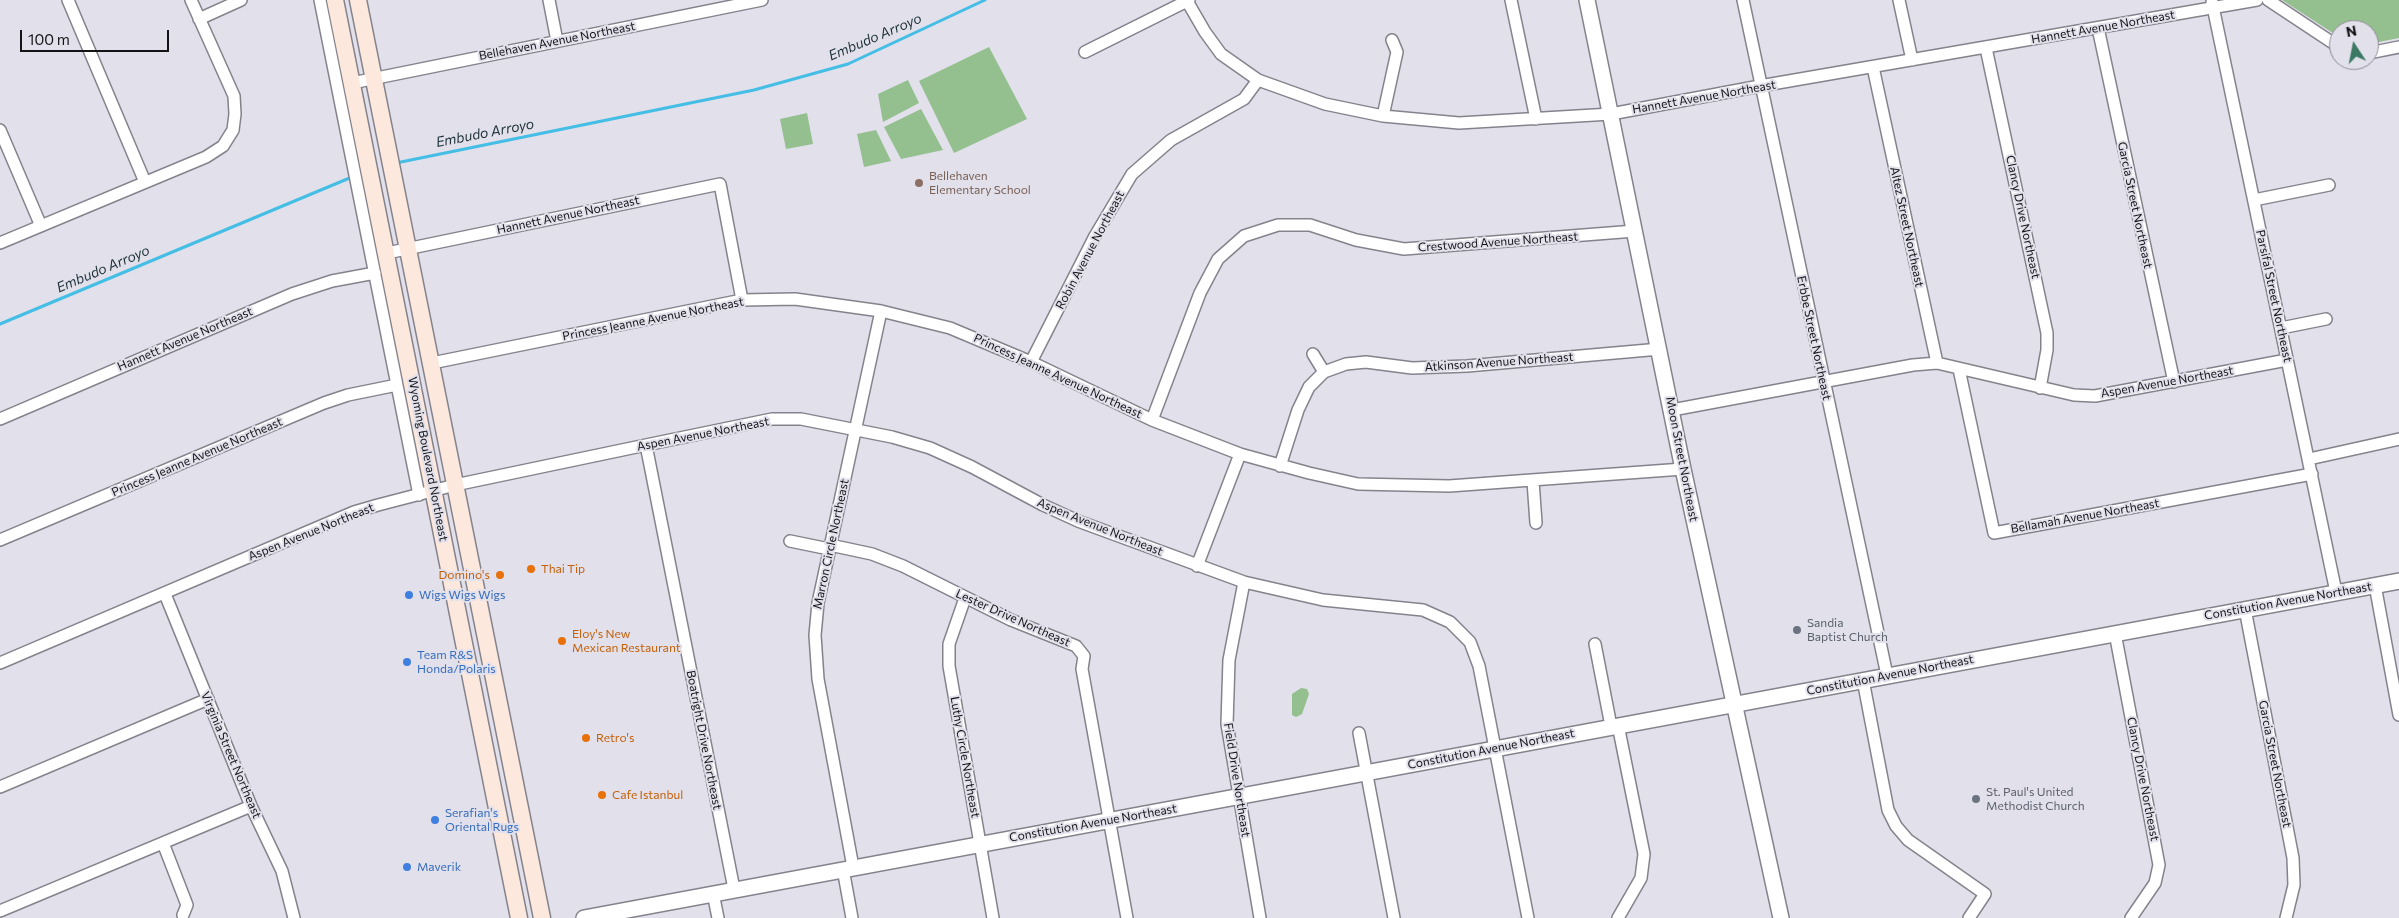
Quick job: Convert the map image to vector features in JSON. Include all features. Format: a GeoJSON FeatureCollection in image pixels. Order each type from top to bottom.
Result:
{"type":"FeatureCollection","features":[{"type":"Feature","properties":{"kind":"main road","name":"Wyoming Boulevard Northeast"},"geometry":{"type":"LineString","coordinates":[[335,0],[352,83],[358,151],[366,188],[387,253],[427,492],[519,918]]}},
{"type":"Feature","properties":{"kind":"main road","name":"Wyoming Boulevard Northeast"},"geometry":{"type":"LineString","coordinates":[[358,0],[542,918]]}},
{"type":"Feature","properties":{"kind":"street"},"geometry":{"type":"LineString","coordinates":[[68,0],[145,182]]}},
{"type":"Feature","properties":{"kind":"street"},"geometry":{"type":"LineString","coordinates":[[0,243],[206,157],[223,146],[233,130],[235,114],[234,96],[191,0]]}},
{"type":"Feature","properties":{"kind":"street"},"geometry":{"type":"LineString","coordinates":[[199,19],[241,0]]}},
{"type":"Feature","properties":{"kind":"street"},"geometry":{"type":"LineString","coordinates":[[320,0],[358,151]]}},
{"type":"Feature","properties":{"kind":"street"},"geometry":{"type":"LineString","coordinates":[[549,0],[557,41]]}},
{"type":"Feature","properties":{"kind":"street","name":"Bellehaven Avenue Northeast"},"geometry":{"type":"LineString","coordinates":[[352,83],[762,0]]}},
{"type":"Feature","properties":{"kind":"street"},"geometry":{"type":"LineString","coordinates":[[1511,0],[1536,119]]}},
{"type":"Feature","properties":{"kind":"street","name":"Moon Street Northeast"},"geometry":{"type":"LineString","coordinates":[[1587,0],[1683,469],[1781,918]]}},
{"type":"Feature","properties":{"kind":"street","name":"Erbbe Street Northeast"},"geometry":{"type":"LineString","coordinates":[[1742,0],[1887,675]]}},
{"type":"Feature","properties":{"kind":"street"},"geometry":{"type":"LineString","coordinates":[[1899,0],[1912,60]]}},
{"type":"Feature","properties":{"kind":"street","name":"Hannett Avenue Northeast"},"geometry":{"type":"LineString","coordinates":[[1188,1],[1205,32],[1221,54],[1258,80],[1325,104],[1384,116],[1459,123],[1611,114],[1760,86],[2098,28],[2213,4],[2257,0]]}},
{"type":"Feature","properties":{"kind":"street"},"geometry":{"type":"LineString","coordinates":[[2268,0],[2329,40]]}},
{"type":"Feature","properties":{"kind":"street"},"geometry":{"type":"LineString","coordinates":[[1085,52],[1188,1]]}},
{"type":"Feature","properties":{"kind":"street","name":"Parsifal Street Northeast"},"geometry":{"type":"LineString","coordinates":[[2213,4],[2336,592]]}},
{"type":"Feature","properties":{"kind":"street","name":"Garcia Street Northeast"},"geometry":{"type":"LineString","coordinates":[[2098,28],[2174,382]]}},
{"type":"Feature","properties":{"kind":"street"},"geometry":{"type":"LineString","coordinates":[[1384,116],[1397,52],[1392,40]]}},
{"type":"Feature","properties":{"kind":"street"},"geometry":{"type":"LineString","coordinates":[[2379,51],[2399,47]]}},
{"type":"Feature","properties":{"kind":"street","name":"Clancy Drive Northeast"},"geometry":{"type":"LineString","coordinates":[[1986,48],[2047,332],[2047,350],[2040,388]]}},
{"type":"Feature","properties":{"kind":"street","name":"Altez Street Northeast"},"geometry":{"type":"LineString","coordinates":[[1873,67],[1937,364]]}},
{"type":"Feature","properties":{"kind":"street","name":"Robin Avenue Northeast"},"geometry":{"type":"LineString","coordinates":[[1031,362],[1095,236],[1132,174],[1171,140],[1244,99],[1258,80]]}},
{"type":"Feature","properties":{"kind":"street"},"geometry":{"type":"LineString","coordinates":[[0,130],[41,226]]}},
{"type":"Feature","properties":{"kind":"street","name":"Hannett Avenue Northeast"},"geometry":{"type":"LineString","coordinates":[[387,253],[720,184],[742,300]]}},
{"type":"Feature","properties":{"kind":"street"},"geometry":{"type":"LineString","coordinates":[[2254,200],[2329,185]]}},
{"type":"Feature","properties":{"kind":"street"},"geometry":{"type":"LineString","coordinates":[[366,188],[375,273],[397,385],[427,492]]}},
{"type":"Feature","properties":{"kind":"street","name":"Crestwood Avenue Northeast"},"geometry":{"type":"LineString","coordinates":[[1152,420],[1200,293],[1218,259],[1244,236],[1278,225],[1310,225],[1356,240],[1404,248],[1635,231]]}},
{"type":"Feature","properties":{"kind":"street","name":"Hannett Avenue Northeast"},"geometry":{"type":"LineString","coordinates":[[0,419],[292,294],[332,281],[375,273]]}},
{"type":"Feature","properties":{"kind":"street","name":"Princess Jeanne Avenue Northeast"},"geometry":{"type":"LineString","coordinates":[[432,363],[742,300],[795,299],[881,311],[950,328],[1031,362],[1152,420],[1240,454],[1280,466],[1358,484],[1448,486],[1683,469]]}},
{"type":"Feature","properties":{"kind":"street","name":"Marron Circle Northeast"},"geometry":{"type":"LineString","coordinates":[[852,918],[848,868],[818,679],[815,634],[818,603],[881,311]]}},
{"type":"Feature","properties":{"kind":"street"},"geometry":{"type":"LineString","coordinates":[[2280,328],[2326,319]]}},
{"type":"Feature","properties":{"kind":"street","name":"Atkinson Avenue Northeast"},"geometry":{"type":"LineString","coordinates":[[1280,466],[1309,387],[1324,372],[1346,364],[1366,362],[1412,368],[1467,366],[1660,350]]}},
{"type":"Feature","properties":{"kind":"street"},"geometry":{"type":"LineString","coordinates":[[1313,354],[1324,372]]}},
{"type":"Feature","properties":{"kind":"street","name":"Aspen Avenue Northeast"},"geometry":{"type":"LineString","coordinates":[[1959,369],[2074,395],[2095,396],[2288,360]]}},
{"type":"Feature","properties":{"kind":"street"},"geometry":{"type":"LineString","coordinates":[[1672,410],[1913,365],[1937,364],[1959,369]]}},
{"type":"Feature","properties":{"kind":"street","name":"Bellamah Avenue Northeast"},"geometry":{"type":"LineString","coordinates":[[1959,369],[1994,533],[2312,474]]}},
{"type":"Feature","properties":{"kind":"street","name":"Princess Jeanne Avenue Northeast"},"geometry":{"type":"LineString","coordinates":[[0,540],[324,403],[348,395],[397,385]]}},
{"type":"Feature","properties":{"kind":"street","name":"Aspen Avenue Northeast"},"geometry":{"type":"LineString","coordinates":[[0,663],[354,512],[455,484],[772,420],[801,419],[856,429],[930,448],[972,467],[1043,505],[1078,521],[1244,582],[1323,600],[1423,610],[1450,622],[1470,642],[1479,666],[1528,918]]}},
{"type":"Feature","properties":{"kind":"street"},"geometry":{"type":"LineString","coordinates":[[2309,459],[2399,439]]}},
{"type":"Feature","properties":{"kind":"street","name":"Boatright Drive Northeast"},"geometry":{"type":"LineString","coordinates":[[646,445],[734,889]]}},
{"type":"Feature","properties":{"kind":"street"},"geometry":{"type":"LineString","coordinates":[[1197,566],[1240,454]]}},
{"type":"Feature","properties":{"kind":"street"},"geometry":{"type":"LineString","coordinates":[[1533,481],[1536,523]]}},
{"type":"Feature","properties":{"kind":"street","name":"Lester Drive Northeast"},"geometry":{"type":"LineString","coordinates":[[790,541],[872,554],[903,566],[965,598],[1076,646],[1084,656],[1082,669],[1126,918]]}},
{"type":"Feature","properties":{"kind":"street","name":"Constitution Avenue Northeast"},"geometry":{"type":"LineString","coordinates":[[584,918],[2399,580]]}},
{"type":"Feature","properties":{"kind":"street","name":"Field Drive Northeast"},"geometry":{"type":"LineString","coordinates":[[1244,582],[1229,660],[1227,724],[1260,918]]}},
{"type":"Feature","properties":{"kind":"street"},"geometry":{"type":"LineString","coordinates":[[2375,585],[2399,715]]}},
{"type":"Feature","properties":{"kind":"street","name":"Virginia Street Northeast"},"geometry":{"type":"LineString","coordinates":[[165,594],[251,806],[282,871],[294,918]]}},
{"type":"Feature","properties":{"kind":"street","name":"Luthy Circle Northeast"},"geometry":{"type":"LineString","coordinates":[[965,598],[949,644],[949,666],[993,918]]}},
{"type":"Feature","properties":{"kind":"street","name":"Garcia Street Northeast"},"geometry":{"type":"LineString","coordinates":[[2245,609],[2292,858],[2294,885],[2286,918]]}},
{"type":"Feature","properties":{"kind":"street","name":"Clancy Drive Northeast"},"geometry":{"type":"LineString","coordinates":[[2115,633],[2159,865],[2155,883],[2131,918]]}},
{"type":"Feature","properties":{"kind":"street"},"geometry":{"type":"LineString","coordinates":[[1596,644],[1644,854],[1641,878],[1618,918]]}},
{"type":"Feature","properties":{"kind":"street"},"geometry":{"type":"LineString","coordinates":[[1863,680],[1888,810],[1896,826],[1908,840],[1985,894],[1969,918]]}},
{"type":"Feature","properties":{"kind":"street"},"geometry":{"type":"LineString","coordinates":[[0,787],[208,699]]}},
{"type":"Feature","properties":{"kind":"street"},"geometry":{"type":"LineString","coordinates":[[1359,733],[1394,918]]}},
{"type":"Feature","properties":{"kind":"street"},"geometry":{"type":"LineString","coordinates":[[0,911],[251,806]]}},
{"type":"Feature","properties":{"kind":"street"},"geometry":{"type":"LineString","coordinates":[[162,843],[187,905],[183,915]]}},
{"type":"Feature","properties":{"kind":"street"},"geometry":{"type":"LineString","coordinates":[[713,893],[718,918]]}},
{"type":"Feature","properties":{"kind":"green space"},"geometry":{"type":"Polygon","coordinates":[[[2282,0],[2399,0],[2399,38],[2379,42],[2379,20],[2329,20],[2329,31],[2282,0]]]}},
{"type":"Feature","properties":{"kind":"green space"},"geometry":{"type":"Polygon","coordinates":[[[989,47],[1027,119],[954,153],[919,81],[989,47]]]}},
{"type":"Feature","properties":{"kind":"green space"},"geometry":{"type":"Polygon","coordinates":[[[908,80],[919,103],[883,122],[878,94],[908,80]]]}},
{"type":"Feature","properties":{"kind":"green space"},"geometry":{"type":"Polygon","coordinates":[[[921,109],[943,150],[901,159],[884,127],[921,109]]]}},
{"type":"Feature","properties":{"kind":"green space"},"geometry":{"type":"Polygon","coordinates":[[[807,113],[813,144],[786,149],[780,119],[807,113]]]}},
{"type":"Feature","properties":{"kind":"green space"},"geometry":{"type":"Polygon","coordinates":[[[876,130],[891,161],[864,167],[857,134],[876,130]]]}},
{"type":"Feature","properties":{"kind":"green space"},"geometry":{"type":"Polygon","coordinates":[[[1301,688],[1307,689],[1309,694],[1302,714],[1296,717],[1292,715],[1292,694],[1301,688]]]}},
{"type":"Feature","properties":{"kind":"waterway","name":"Embudo Arroyo"},"geometry":{"type":"LineString","coordinates":[[396,163],[754,90],[848,64],[985,0]]}},
{"type":"Feature","properties":{"kind":"waterway","name":"Embudo Arroyo"},"geometry":{"type":"LineString","coordinates":[[0,324],[352,177]]}},
{"type":"Feature","properties":{"kind":"place","name":"Bellehaven Elementary School"},"geometry":{"type":"Point","coordinates":[919,183]}},
{"type":"Feature","properties":{"kind":"place","name":"Thai Tip"},"geometry":{"type":"Point","coordinates":[531,569]}},
{"type":"Feature","properties":{"kind":"place","name":"Domino's"},"geometry":{"type":"Point","coordinates":[500,575]}},
{"type":"Feature","properties":{"kind":"place","name":"Wigs Wigs Wigs"},"geometry":{"type":"Point","coordinates":[409,595]}},
{"type":"Feature","properties":{"kind":"place","name":"Sandia Baptist Church"},"geometry":{"type":"Point","coordinates":[1797,630]}},
{"type":"Feature","properties":{"kind":"place","name":"Eloy's New Mexican Restaurant"},"geometry":{"type":"Point","coordinates":[562,641]}},
{"type":"Feature","properties":{"kind":"place","name":"Team R&S Honda/Polaris"},"geometry":{"type":"Point","coordinates":[407,662]}},
{"type":"Feature","properties":{"kind":"place","name":"Retro's"},"geometry":{"type":"Point","coordinates":[586,738]}},
{"type":"Feature","properties":{"kind":"place","name":"Cafe Istanbul"},"geometry":{"type":"Point","coordinates":[602,795]}},
{"type":"Feature","properties":{"kind":"place","name":"St. Paul's United Methodist Church"},"geometry":{"type":"Point","coordinates":[1976,799]}},
{"type":"Feature","properties":{"kind":"place","name":"Serafian's Oriental Rugs"},"geometry":{"type":"Point","coordinates":[435,820]}},
{"type":"Feature","properties":{"kind":"place","name":"Maverik"},"geometry":{"type":"Point","coordinates":[407,867]}}]}
